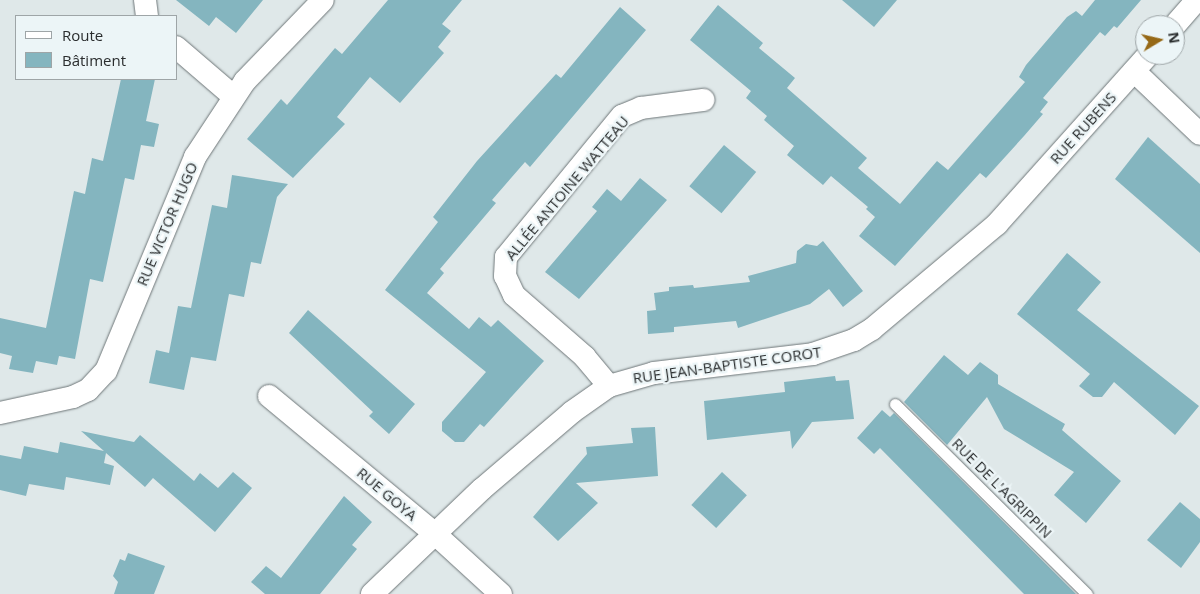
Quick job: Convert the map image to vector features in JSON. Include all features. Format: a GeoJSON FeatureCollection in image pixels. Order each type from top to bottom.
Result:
{"type":"FeatureCollection","features":[{"type":"Feature","properties":{"kind":"street"},"geometry":{"type":"LineString","coordinates":[[144,0],[147,15]]}},
{"type":"Feature","properties":{"kind":"street","name":"RUE VICTOR HUGO"},"geometry":{"type":"LineString","coordinates":[[0,414],[73,397],[88,390],[106,371],[195,157],[233,96],[323,0]]}},
{"type":"Feature","properties":{"kind":"street"},"geometry":{"type":"LineString","coordinates":[[1184,15],[1197,0]]}},
{"type":"Feature","properties":{"kind":"street"},"geometry":{"type":"LineString","coordinates":[[178,49],[233,96]]}},
{"type":"Feature","properties":{"kind":"street","name":"RUE RUBENS"},"geometry":{"type":"LineString","coordinates":[[1018,202],[1139,65]]}},
{"type":"Feature","properties":{"kind":"street"},"geometry":{"type":"LineString","coordinates":[[1143,65],[1200,134]]}},
{"type":"Feature","properties":{"kind":"street","name":"ALLÉE ANTOINE WATTEAU"},"geometry":{"type":"LineString","coordinates":[[609,386],[585,357],[514,295],[504,276],[506,257],[622,116],[641,108],[703,100]]}},
{"type":"Feature","properties":{"kind":"street","name":"RUE JEAN-BAPTISTE COROT"},"geometry":{"type":"LineString","coordinates":[[372,594],[433,532],[572,412],[609,386],[654,373],[813,354],[854,340],[934,279],[1018,202]]}},
{"type":"Feature","properties":{"kind":"street","name":"RUE GOYA"},"geometry":{"type":"LineString","coordinates":[[269,396],[433,532],[501,594]]}},
{"type":"Feature","properties":{"kind":"lane","name":"RUE DE L'AGRIPPIN"},"geometry":{"type":"LineString","coordinates":[[895,404],[1087,594]]}},
{"type":"Feature","properties":{"kind":"building"},"geometry":{"type":"Polygon","coordinates":[[[176,0],[263,0],[236,33],[216,17],[209,26],[176,0]]]}},
{"type":"Feature","properties":{"kind":"building"},"geometry":{"type":"Polygon","coordinates":[[[388,0],[462,0],[442,24],[451,31],[438,47],[444,53],[400,103],[370,77],[337,117],[345,124],[293,178],[247,139],[281,99],[287,105],[335,48],[342,54],[388,0]]]}},
{"type":"Feature","properties":{"kind":"building"},"geometry":{"type":"Polygon","coordinates":[[[842,0],[897,0],[874,27],[842,0]]]}},
{"type":"Feature","properties":{"kind":"building"},"geometry":{"type":"Polygon","coordinates":[[[1095,0],[1141,0],[1117,28],[1114,26],[1105,36],[1100,32],[1043,98],[1048,102],[1040,112],[1043,114],[1024,136],[986,178],[980,173],[895,266],[859,236],[875,217],[866,209],[868,207],[831,176],[823,185],[787,155],[794,146],[764,120],[767,116],[746,98],[751,91],[690,40],[718,5],[763,43],[759,48],[795,78],[787,88],[867,158],[858,168],[900,204],[937,161],[948,170],[1025,82],[1019,77],[1026,65],[1067,17],[1076,11],[1082,16],[1095,0]]]}},
{"type":"Feature","properties":{"kind":"building"},"geometry":{"type":"Polygon","coordinates":[[[620,7],[646,30],[530,167],[525,162],[492,200],[496,203],[440,269],[444,273],[427,293],[469,329],[479,317],[491,327],[498,320],[544,361],[484,427],[480,424],[464,442],[455,442],[442,431],[442,422],[486,372],[385,290],[438,222],[433,217],[477,161],[556,74],[561,78],[620,7]]]}},
{"type":"Feature","properties":{"kind":"building"},"geometry":{"type":"Polygon","coordinates":[[[121,80],[155,80],[146,121],[159,124],[154,147],[141,145],[134,180],[125,178],[103,282],[90,279],[75,359],[59,356],[57,365],[36,361],[33,373],[9,369],[12,356],[0,353],[0,318],[46,328],[74,191],[85,194],[92,158],[103,161],[121,80]]]}},
{"type":"Feature","properties":{"kind":"building"},"geometry":{"type":"Polygon","coordinates":[[[1148,137],[1200,184],[1200,253],[1115,179],[1148,137]]]}},
{"type":"Feature","properties":{"kind":"building"},"geometry":{"type":"Polygon","coordinates":[[[724,145],[756,172],[721,213],[689,186],[724,145]]]}},
{"type":"Feature","properties":{"kind":"building"},"geometry":{"type":"Polygon","coordinates":[[[232,175],[288,184],[277,197],[261,264],[251,262],[244,297],[229,294],[216,361],[191,357],[184,390],[149,383],[156,350],[169,353],[178,306],[191,308],[212,205],[227,208],[232,175]]]}},
{"type":"Feature","properties":{"kind":"building"},"geometry":{"type":"Polygon","coordinates":[[[640,178],[667,200],[579,299],[545,272],[597,211],[592,207],[607,189],[621,201],[640,178]]]}},
{"type":"Feature","properties":{"kind":"building"},"geometry":{"type":"Polygon","coordinates":[[[823,241],[863,291],[843,307],[829,289],[810,304],[738,328],[736,321],[674,327],[674,332],[648,334],[647,311],[656,310],[654,293],[669,291],[669,287],[693,285],[694,288],[750,282],[748,276],[796,263],[797,251],[806,244],[817,246],[823,241]]]}},
{"type":"Feature","properties":{"kind":"building"},"geometry":{"type":"Polygon","coordinates":[[[1067,253],[1101,282],[1077,310],[1199,406],[1175,435],[1114,382],[1102,397],[1093,397],[1079,386],[1090,374],[1017,314],[1067,253]]]}},
{"type":"Feature","properties":{"kind":"building"},"geometry":{"type":"Polygon","coordinates":[[[308,310],[415,404],[389,434],[369,416],[373,412],[289,333],[308,310]]]}},
{"type":"Feature","properties":{"kind":"building"},"geometry":{"type":"Polygon","coordinates":[[[944,355],[968,375],[980,362],[998,375],[998,384],[1065,424],[1062,430],[1121,481],[1086,523],[1054,495],[1074,472],[1004,429],[987,397],[947,445],[904,402],[944,355]]]}},
{"type":"Feature","properties":{"kind":"building"},"geometry":{"type":"Polygon","coordinates":[[[835,376],[836,381],[849,380],[854,419],[812,422],[792,449],[790,431],[707,440],[704,401],[785,392],[784,382],[835,376]]]}},
{"type":"Feature","properties":{"kind":"building"},"geometry":{"type":"Polygon","coordinates":[[[882,410],[890,417],[894,413],[1076,594],[1024,594],[880,448],[874,454],[857,438],[882,410]]]}},
{"type":"Feature","properties":{"kind":"building"},"geometry":{"type":"Polygon","coordinates":[[[655,427],[658,476],[576,483],[598,503],[558,541],[533,517],[587,454],[586,447],[633,443],[631,428],[655,427]]]}},
{"type":"Feature","properties":{"kind":"building"},"geometry":{"type":"Polygon","coordinates":[[[81,431],[134,442],[140,435],[194,481],[200,473],[218,488],[233,472],[252,488],[215,532],[153,478],[145,487],[106,453],[104,463],[114,466],[110,485],[66,477],[64,490],[29,484],[26,496],[0,490],[0,455],[21,459],[24,446],[58,453],[60,442],[104,451],[81,431]]]}},
{"type":"Feature","properties":{"kind":"building"},"geometry":{"type":"Polygon","coordinates":[[[722,472],[747,495],[716,528],[691,505],[722,472]]]}},
{"type":"Feature","properties":{"kind":"building"},"geometry":{"type":"Polygon","coordinates":[[[344,496],[372,522],[352,545],[357,549],[320,594],[265,594],[251,582],[266,566],[281,578],[344,496]]]}},
{"type":"Feature","properties":{"kind":"building"},"geometry":{"type":"Polygon","coordinates":[[[1180,502],[1200,519],[1200,542],[1181,568],[1147,540],[1180,502]]]}},
{"type":"Feature","properties":{"kind":"building"},"geometry":{"type":"Polygon","coordinates":[[[128,553],[165,566],[154,594],[114,594],[118,582],[113,576],[120,559],[125,561],[128,553]]]}}]}
